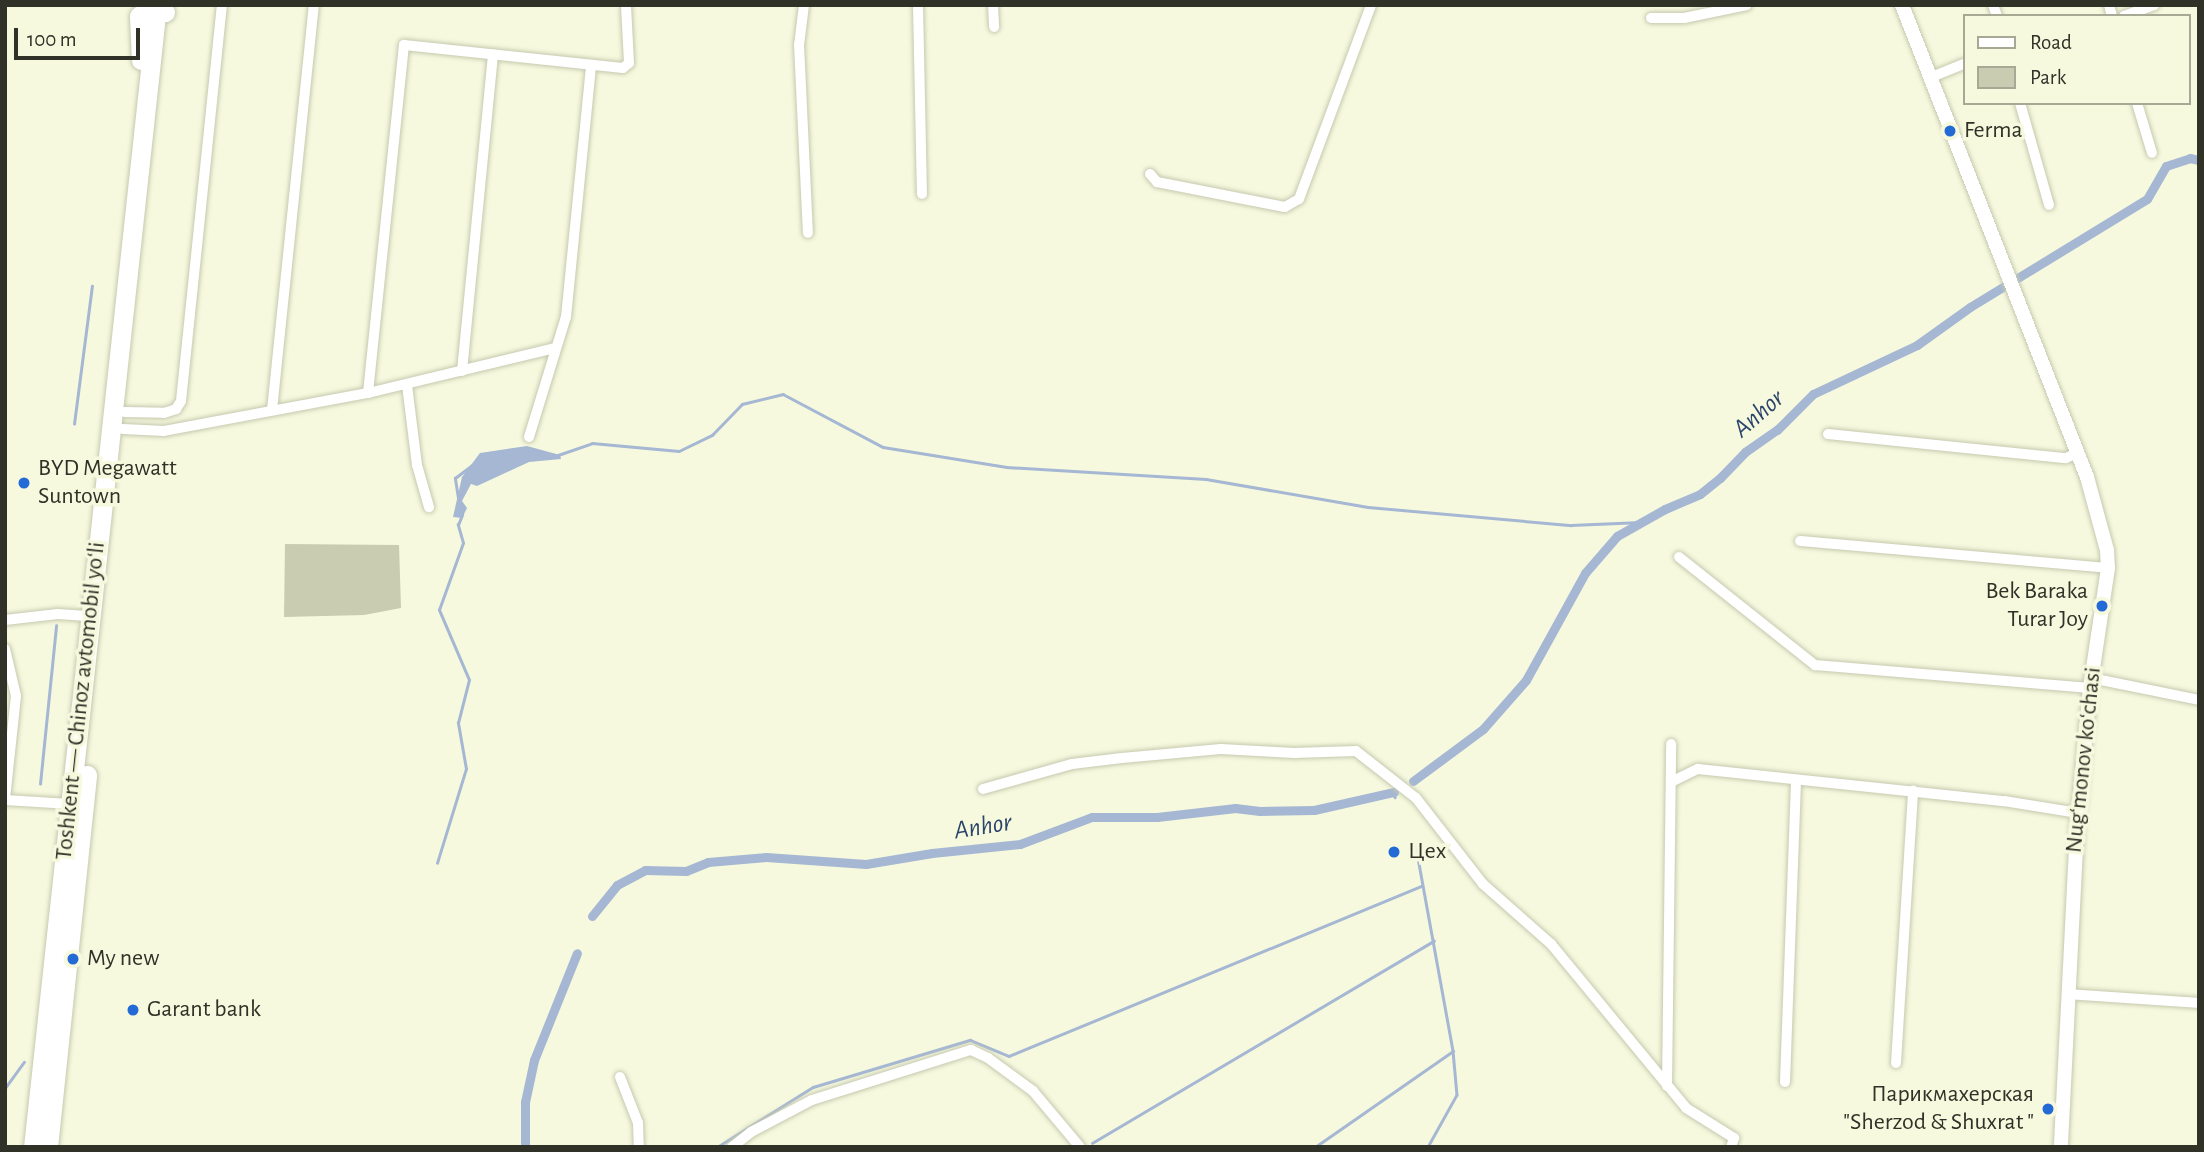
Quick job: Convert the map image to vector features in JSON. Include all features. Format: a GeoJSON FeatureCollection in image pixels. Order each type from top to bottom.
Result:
{"type":"FeatureCollection","features":[{"type":"Feature","properties":{"kind":"highway","name":"Toshkent — Chinoz avtomobil yoʻli"},"geometry":{"type":"LineString","coordinates":[[33,1147],[142,144],[139,16],[146,9],[161,17],[124,421],[48,1147]]}},
{"type":"Feature","properties":{"kind":"main road","name":"Nugʻmonov koʻchasi"},"geometry":{"type":"LineString","coordinates":[[1902,5],[2077,453],[2099,514],[2108,568],[2091,683],[2078,813],[2061,1147]]}},
{"type":"Feature","properties":{"kind":"street"},"geometry":{"type":"LineString","coordinates":[[124,421],[171,412],[181,401],[222,5]]}},
{"type":"Feature","properties":{"kind":"street"},"geometry":{"type":"LineString","coordinates":[[272,410],[314,5]]}},
{"type":"Feature","properties":{"kind":"street"},"geometry":{"type":"LineString","coordinates":[[368,393],[404,45],[623,68],[629,63],[626,5]]}},
{"type":"Feature","properties":{"kind":"street"},"geometry":{"type":"LineString","coordinates":[[804,5],[799,44],[808,233]]}},
{"type":"Feature","properties":{"kind":"street"},"geometry":{"type":"LineString","coordinates":[[918,5],[922,194]]}},
{"type":"Feature","properties":{"kind":"street"},"geometry":{"type":"LineString","coordinates":[[993,5],[994,27]]}},
{"type":"Feature","properties":{"kind":"street"},"geometry":{"type":"LineString","coordinates":[[1150,174],[1157,182],[1285,207],[1299,199],[1371,5]]}},
{"type":"Feature","properties":{"kind":"street"},"geometry":{"type":"LineString","coordinates":[[1651,18],[1684,18],[1747,5]]}},
{"type":"Feature","properties":{"kind":"street"},"geometry":{"type":"LineString","coordinates":[[2129,14],[2154,5]]}},
{"type":"Feature","properties":{"kind":"street"},"geometry":{"type":"LineString","coordinates":[[462,372],[493,55]]}},
{"type":"Feature","properties":{"kind":"street"},"geometry":{"type":"LineString","coordinates":[[529,437],[566,317],[591,65]]}},
{"type":"Feature","properties":{"kind":"street"},"geometry":{"type":"LineString","coordinates":[[1929,78],[1962,65]]}},
{"type":"Feature","properties":{"kind":"street"},"geometry":{"type":"LineString","coordinates":[[2021,105],[2049,205]]}},
{"type":"Feature","properties":{"kind":"street"},"geometry":{"type":"LineString","coordinates":[[2138,105],[2152,153]]}},
{"type":"Feature","properties":{"kind":"street"},"geometry":{"type":"LineString","coordinates":[[124,421],[164,432],[407,385],[556,348]]}},
{"type":"Feature","properties":{"kind":"street"},"geometry":{"type":"LineString","coordinates":[[407,385],[417,465],[429,507]]}},
{"type":"Feature","properties":{"kind":"street"},"geometry":{"type":"LineString","coordinates":[[1828,434],[2066,458],[2077,453]]}},
{"type":"Feature","properties":{"kind":"street"},"geometry":{"type":"LineString","coordinates":[[1800,541],[2108,568]]}},
{"type":"Feature","properties":{"kind":"street"},"geometry":{"type":"LineString","coordinates":[[1679,556],[1815,665],[2091,683],[2199,700]]}},
{"type":"Feature","properties":{"kind":"street"},"geometry":{"type":"LineString","coordinates":[[5,620],[58,614],[90,616]]}},
{"type":"Feature","properties":{"kind":"street"},"geometry":{"type":"LineString","coordinates":[[5,649],[16,696],[5,799],[70,804]]}},
{"type":"Feature","properties":{"kind":"street"},"geometry":{"type":"LineString","coordinates":[[1667,1086],[1671,744]]}},
{"type":"Feature","properties":{"kind":"street"},"geometry":{"type":"LineString","coordinates":[[983,789],[1072,764],[1122,758],[1221,748],[1294,753],[1356,751],[1416,798],[1483,884],[1551,944],[1686,1108],[1734,1138],[1731,1147]]}},
{"type":"Feature","properties":{"kind":"street"},"geometry":{"type":"LineString","coordinates":[[1671,782],[1698,769],[1913,791],[2078,813]]}},
{"type":"Feature","properties":{"kind":"street"},"geometry":{"type":"LineString","coordinates":[[1785,1082],[1796,781]]}},
{"type":"Feature","properties":{"kind":"street"},"geometry":{"type":"LineString","coordinates":[[1896,1063],[1913,791]]}},
{"type":"Feature","properties":{"kind":"street"},"geometry":{"type":"LineString","coordinates":[[2068,994],[2199,1003]]}},
{"type":"Feature","properties":{"kind":"street"},"geometry":{"type":"LineString","coordinates":[[732,1147],[751,1132],[812,1100],[971,1050],[988,1058],[1033,1091],[1080,1147]]}},
{"type":"Feature","properties":{"kind":"street"},"geometry":{"type":"LineString","coordinates":[[620,1076],[638,1123],[639,1147]]}},
{"type":"Feature","properties":{"kind":"green space"},"geometry":{"type":"Polygon","coordinates":[[[285,544],[399,545],[401,608],[364,615],[284,617],[285,544]]]}},
{"type":"Feature","properties":{"kind":"water"},"geometry":{"type":"Polygon","coordinates":[[[527,446],[560,455],[561,459],[529,462],[477,486],[471,484],[462,501],[467,508],[462,518],[453,517],[462,477],[480,453],[527,446]]]}},
{"type":"Feature","properties":{"kind":"waterway","name":"Anhor"},"geometry":{"type":"LineString","coordinates":[[1413,781],[1483,729],[1526,680],[1585,573],[1617,536],[1665,509],[1700,494],[1745,452],[1777,430],[1813,394],[1917,345],[1970,307],[2147,199],[2166,166],[2190,158],[2199,160]]}},
{"type":"Feature","properties":{"kind":"waterway"},"geometry":{"type":"LineString","coordinates":[[74,424],[92,286]]}},
{"type":"Feature","properties":{"kind":"waterway"},"geometry":{"type":"LineString","coordinates":[[558,455],[592,443],[679,451],[712,435],[742,404],[783,394],[883,447],[1006,467],[1206,479],[1368,507],[1571,525],[1641,522]]}},
{"type":"Feature","properties":{"kind":"waterway"},"geometry":{"type":"LineString","coordinates":[[458,498],[455,478],[472,465]]}},
{"type":"Feature","properties":{"kind":"waterway"},"geometry":{"type":"LineString","coordinates":[[437,863],[466,769],[458,723],[469,680],[439,610],[463,543],[458,525],[462,515]]}},
{"type":"Feature","properties":{"kind":"waterway"},"geometry":{"type":"LineString","coordinates":[[40,784],[56,626]]}},
{"type":"Feature","properties":{"kind":"waterway","name":"Anhor"},"geometry":{"type":"LineString","coordinates":[[592,916],[617,885],[645,870],[686,871],[708,862],[766,857],[866,864],[932,853],[1020,844],[1092,817],[1157,817],[1235,808],[1260,811],[1314,810],[1394,792]]}},
{"type":"Feature","properties":{"kind":"waterway","name":"Anhor"},"geometry":{"type":"LineString","coordinates":[[1392,793],[1395,797]]}},
{"type":"Feature","properties":{"kind":"waterway"},"geometry":{"type":"LineString","coordinates":[[1416,847],[1453,1051],[1457,1095],[1428,1147]]}},
{"type":"Feature","properties":{"kind":"waterway"},"geometry":{"type":"LineString","coordinates":[[717,1147],[813,1087],[970,1040],[1009,1056],[1422,886]]}},
{"type":"Feature","properties":{"kind":"waterway"},"geometry":{"type":"LineString","coordinates":[[1092,1143],[1434,941]]}},
{"type":"Feature","properties":{"kind":"waterway","name":"Anhor"},"geometry":{"type":"LineString","coordinates":[[525,1147],[525,1102],[534,1060],[577,953]]}},
{"type":"Feature","properties":{"kind":"waterway"},"geometry":{"type":"LineString","coordinates":[[1315,1147],[1453,1051]]}},
{"type":"Feature","properties":{"kind":"waterway"},"geometry":{"type":"LineString","coordinates":[[5,1088],[24,1062]]}},
{"type":"Feature","properties":{"kind":"place","name":"Ferma"},"geometry":{"type":"Point","coordinates":[1950,131]}},
{"type":"Feature","properties":{"kind":"place","name":"BYD Megawatt Suntown"},"geometry":{"type":"Point","coordinates":[24,483]}},
{"type":"Feature","properties":{"kind":"place","name":"Bek Baraka Turar Joy"},"geometry":{"type":"Point","coordinates":[2102,606]}},
{"type":"Feature","properties":{"kind":"place","name":"Цех"},"geometry":{"type":"Point","coordinates":[1394,852]}},
{"type":"Feature","properties":{"kind":"place","name":"My new"},"geometry":{"type":"Point","coordinates":[73,959]}},
{"type":"Feature","properties":{"kind":"place","name":"Garant bank"},"geometry":{"type":"Point","coordinates":[133,1010]}},
{"type":"Feature","properties":{"kind":"place","name":"Парикмахерская \"Sherzod & Shuxrat \""},"geometry":{"type":"Point","coordinates":[2048,1109]}}]}
